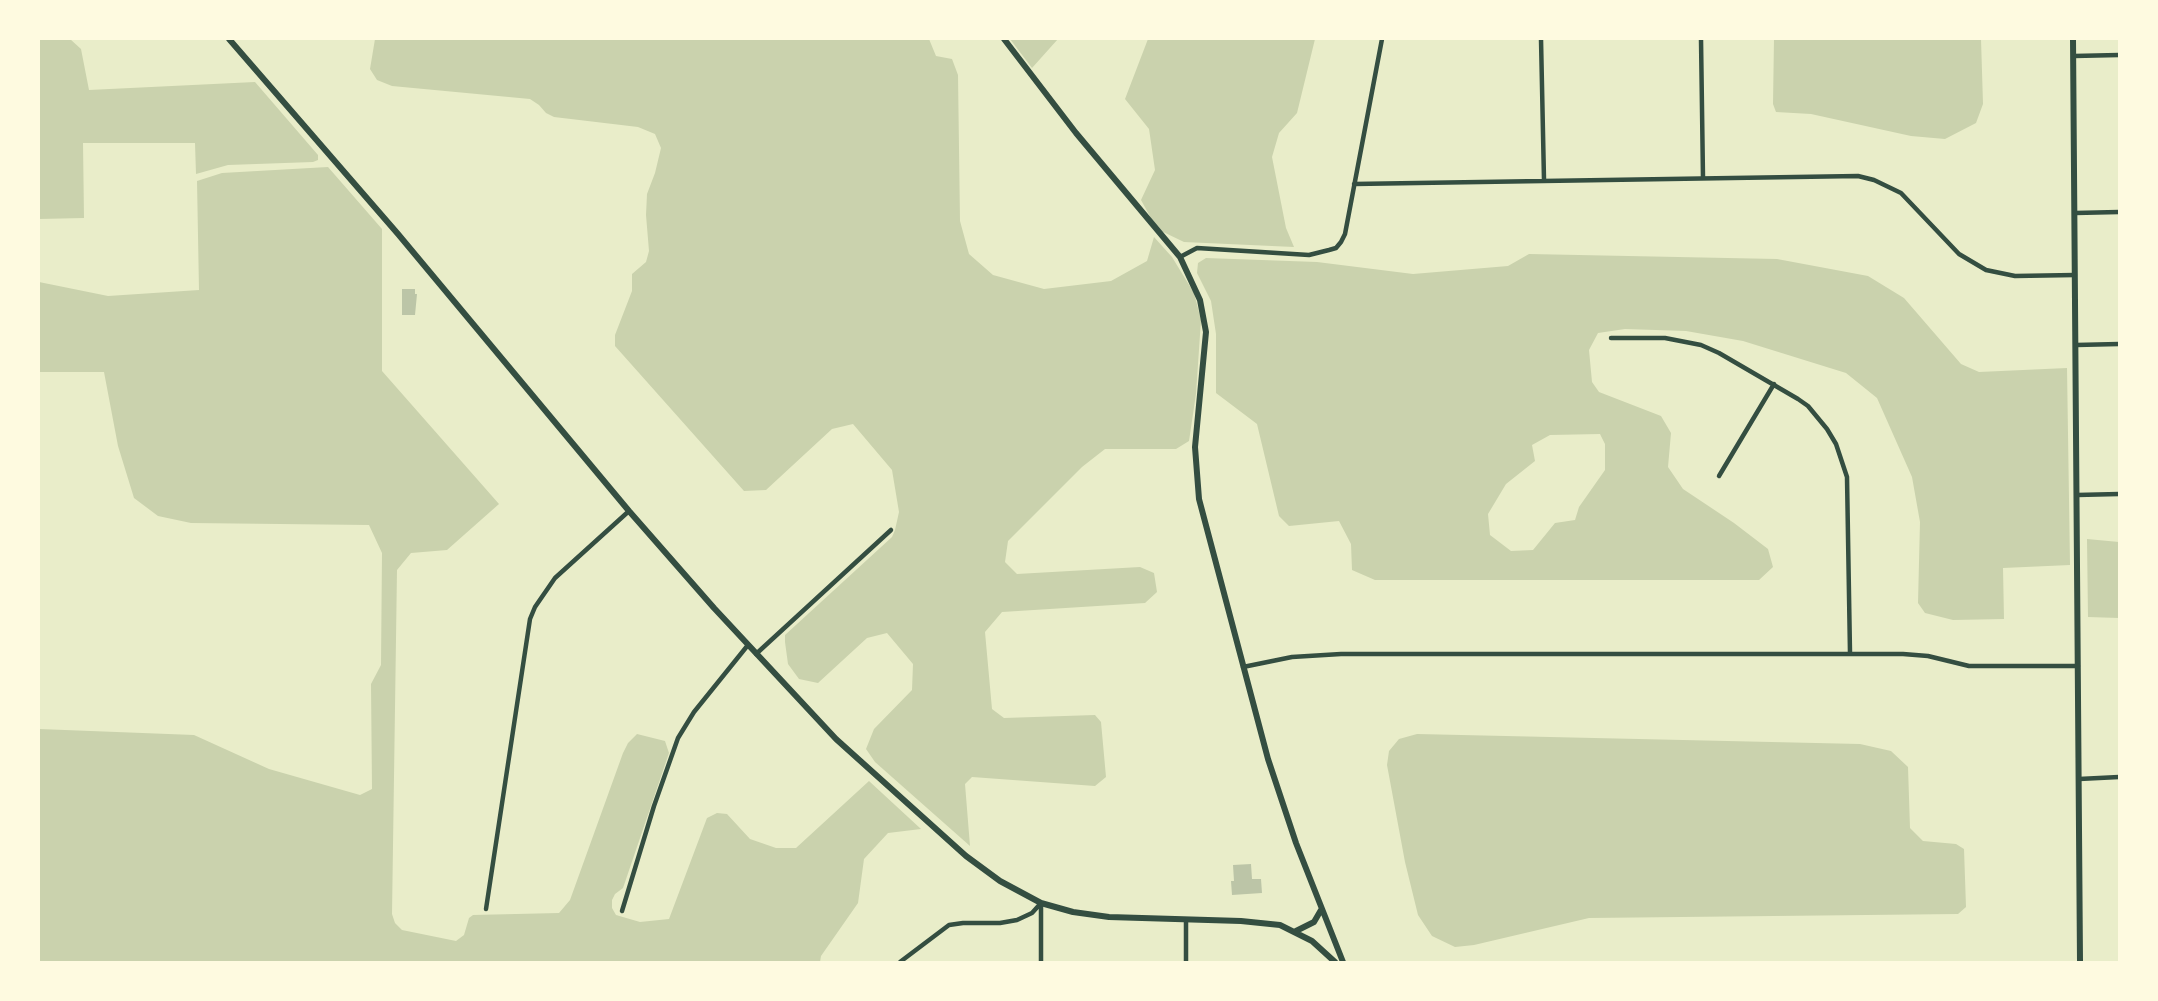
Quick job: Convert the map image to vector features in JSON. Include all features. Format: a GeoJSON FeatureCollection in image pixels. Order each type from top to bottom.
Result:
{"type":"FeatureCollection","features":[{"type":"Feature","properties":{"kind":"street"},"geometry":{"type":"LineString","coordinates":[[229,39],[398,234],[629,511],[756,654],[836,739],[926,822],[987,872],[1041,903],[1073,912],[1109,917],[1270,923],[1296,931],[1309,939],[1335,962]]}},
{"type":"Feature","properties":{"kind":"street"},"geometry":{"type":"LineString","coordinates":[[1005,39],[1076,133],[1180,257],[1195,285],[1205,319],[1205,346],[1195,447],[1196,484],[1243,668],[1277,788],[1321,910],[1343,962]]}},
{"type":"Feature","properties":{"kind":"street"},"geometry":{"type":"LineString","coordinates":[[1180,257],[1197,248],[1297,255],[1317,254],[1341,242],[1345,234],[1382,39]]}},
{"type":"Feature","properties":{"kind":"street"},"geometry":{"type":"LineString","coordinates":[[1541,39],[1544,180]]}},
{"type":"Feature","properties":{"kind":"street"},"geometry":{"type":"LineString","coordinates":[[1701,39],[1703,178]]}},
{"type":"Feature","properties":{"kind":"street"},"geometry":{"type":"LineString","coordinates":[[2073,39],[2080,962]]}},
{"type":"Feature","properties":{"kind":"street"},"geometry":{"type":"LineString","coordinates":[[2074,56],[2119,55]]}},
{"type":"Feature","properties":{"kind":"street"},"geometry":{"type":"LineString","coordinates":[[1354,184],[1858,176],[1874,180],[1901,193],[1959,254],[1979,267],[1999,274],[2015,276],[2075,275]]}},
{"type":"Feature","properties":{"kind":"street"},"geometry":{"type":"LineString","coordinates":[[2075,213],[2119,212]]}},
{"type":"Feature","properties":{"kind":"street"},"geometry":{"type":"LineString","coordinates":[[1611,338],[1665,338],[1701,345],[1774,384],[1808,406],[1818,417],[1836,444],[1847,477],[1850,653]]}},
{"type":"Feature","properties":{"kind":"street"},"geometry":{"type":"LineString","coordinates":[[2076,345],[2119,344]]}},
{"type":"Feature","properties":{"kind":"street"},"geometry":{"type":"LineString","coordinates":[[1719,476],[1774,384]]}},
{"type":"Feature","properties":{"kind":"street"},"geometry":{"type":"LineString","coordinates":[[2077,495],[2119,494]]}},
{"type":"Feature","properties":{"kind":"street"},"geometry":{"type":"LineString","coordinates":[[486,909],[527,633],[533,613],[540,598],[555,578],[629,511]]}},
{"type":"Feature","properties":{"kind":"street"},"geometry":{"type":"LineString","coordinates":[[756,654],[891,531]]}},
{"type":"Feature","properties":{"kind":"street"},"geometry":{"type":"LineString","coordinates":[[622,911],[678,738],[694,712],[748,645]]}},
{"type":"Feature","properties":{"kind":"street"},"geometry":{"type":"LineString","coordinates":[[1243,668],[1292,657],[1334,654],[1850,653],[1928,656],[1980,666],[2078,666]]}},
{"type":"Feature","properties":{"kind":"street"},"geometry":{"type":"LineString","coordinates":[[2079,779],[2119,777]]}},
{"type":"Feature","properties":{"kind":"street"},"geometry":{"type":"LineString","coordinates":[[900,962],[950,925],[1017,920],[1032,913],[1041,903]]}},
{"type":"Feature","properties":{"kind":"street"},"geometry":{"type":"LineString","coordinates":[[1041,903],[1041,962]]}},
{"type":"Feature","properties":{"kind":"street"},"geometry":{"type":"LineString","coordinates":[[1296,931],[1314,922],[1321,910]]}},
{"type":"Feature","properties":{"kind":"street"},"geometry":{"type":"LineString","coordinates":[[1186,921],[1186,962]]}},
{"type":"Feature","properties":{"kind":"green space"},"geometry":{"type":"Polygon","coordinates":[[[39,39],[70,39],[81,49],[89,90],[255,82],[318,155],[318,160],[228,165],[196,174],[195,143],[83,143],[84,218],[39,219],[39,39]]]}},
{"type":"Feature","properties":{"kind":"green space"},"geometry":{"type":"Polygon","coordinates":[[[375,39],[929,39],[936,56],[952,59],[958,75],[960,221],[969,254],[993,275],[1044,289],[1111,281],[1147,261],[1154,237],[1172,257],[1194,293],[1201,320],[1196,394],[1189,441],[1176,449],[1105,449],[1082,467],[1008,541],[1005,562],[1017,574],[1140,567],[1154,573],[1157,592],[1145,603],[1002,612],[985,632],[992,709],[1004,718],[1095,715],[1101,722],[1106,777],[1095,786],[972,777],[965,784],[970,846],[875,762],[866,749],[874,729],[912,690],[913,664],[887,633],[867,638],[818,683],[799,679],[788,664],[785,635],[892,537],[899,512],[892,470],[853,424],[832,429],[766,490],[744,491],[615,346],[615,335],[632,291],[632,274],[646,262],[649,251],[647,194],[661,148],[655,134],[638,127],[554,117],[530,99],[392,86],[377,80],[370,69],[375,39]]]}},
{"type":"Feature","properties":{"kind":"green space"},"geometry":{"type":"Polygon","coordinates":[[[1010,39],[1058,39],[1032,68],[1010,39]]]}},
{"type":"Feature","properties":{"kind":"green space"},"geometry":{"type":"Polygon","coordinates":[[[1148,39],[1315,39],[1297,113],[1279,133],[1272,157],[1286,228],[1294,247],[1184,242],[1157,229],[1141,200],[1155,170],[1149,129],[1125,99],[1148,39]]]}},
{"type":"Feature","properties":{"kind":"green space"},"geometry":{"type":"Polygon","coordinates":[[[1774,39],[1981,39],[1983,104],[1976,123],[1945,139],[1911,136],[1811,114],[1776,112],[1773,104],[1774,39]]]}},
{"type":"Feature","properties":{"kind":"green space"},"geometry":{"type":"Polygon","coordinates":[[[328,167],[382,229],[382,371],[499,504],[447,550],[411,553],[397,570],[392,914],[395,923],[402,930],[456,941],[464,935],[469,918],[473,915],[559,913],[570,900],[623,753],[628,743],[637,734],[665,741],[669,753],[623,888],[615,894],[612,900],[612,908],[616,915],[640,922],[669,919],[707,818],[717,813],[727,814],[750,839],[776,848],[796,848],[869,781],[921,829],[888,833],[864,859],[858,903],[821,956],[820,962],[39,962],[39,729],[194,735],[269,769],[360,795],[372,789],[371,684],[381,665],[382,553],[369,525],[191,523],[158,516],[134,498],[118,446],[104,372],[39,372],[39,282],[108,296],[199,290],[197,181],[222,173],[328,167]]]}},
{"type":"Feature","properties":{"kind":"green space"},"geometry":{"type":"Polygon","coordinates":[[[1529,254],[1777,259],[1868,276],[1904,298],[1961,364],[1979,372],[2067,368],[2070,565],[2003,568],[2004,619],[1953,620],[1925,613],[1918,603],[1920,522],[1912,477],[1877,398],[1846,373],[1743,341],[1686,331],[1625,329],[1598,333],[1589,350],[1592,382],[1599,392],[1661,416],[1671,433],[1668,467],[1683,489],[1768,549],[1773,567],[1759,580],[1375,580],[1352,570],[1351,544],[1339,521],[1289,526],[1279,516],[1257,424],[1216,393],[1216,334],[1211,301],[1197,273],[1198,263],[1206,258],[1317,262],[1413,274],[1508,266],[1529,254]],[[1600,434],[1550,435],[1532,445],[1535,461],[1506,484],[1488,514],[1490,535],[1511,551],[1533,550],[1555,523],[1575,520],[1579,507],[1605,470],[1605,444],[1600,434]]]}},
{"type":"Feature","properties":{"kind":"green space"},"geometry":{"type":"Polygon","coordinates":[[[2087,539],[2119,542],[2119,618],[2088,617],[2087,539]]]}},
{"type":"Feature","properties":{"kind":"green space"},"geometry":{"type":"Polygon","coordinates":[[[1417,734],[1860,744],[1891,751],[1908,767],[1910,828],[1923,841],[1956,844],[1964,849],[1966,907],[1958,914],[1589,918],[1474,945],[1455,947],[1432,936],[1418,915],[1405,862],[1387,765],[1389,751],[1399,739],[1417,734]]]}},
{"type":"Feature","properties":{"kind":"building"},"geometry":{"type":"Polygon","coordinates":[[[402,289],[415,289],[415,294],[417,294],[415,315],[402,315],[402,289]]]}},
{"type":"Feature","properties":{"kind":"building"},"geometry":{"type":"Polygon","coordinates":[[[1251,864],[1252,879],[1261,879],[1262,893],[1232,895],[1233,865],[1251,864]]]}}]}
